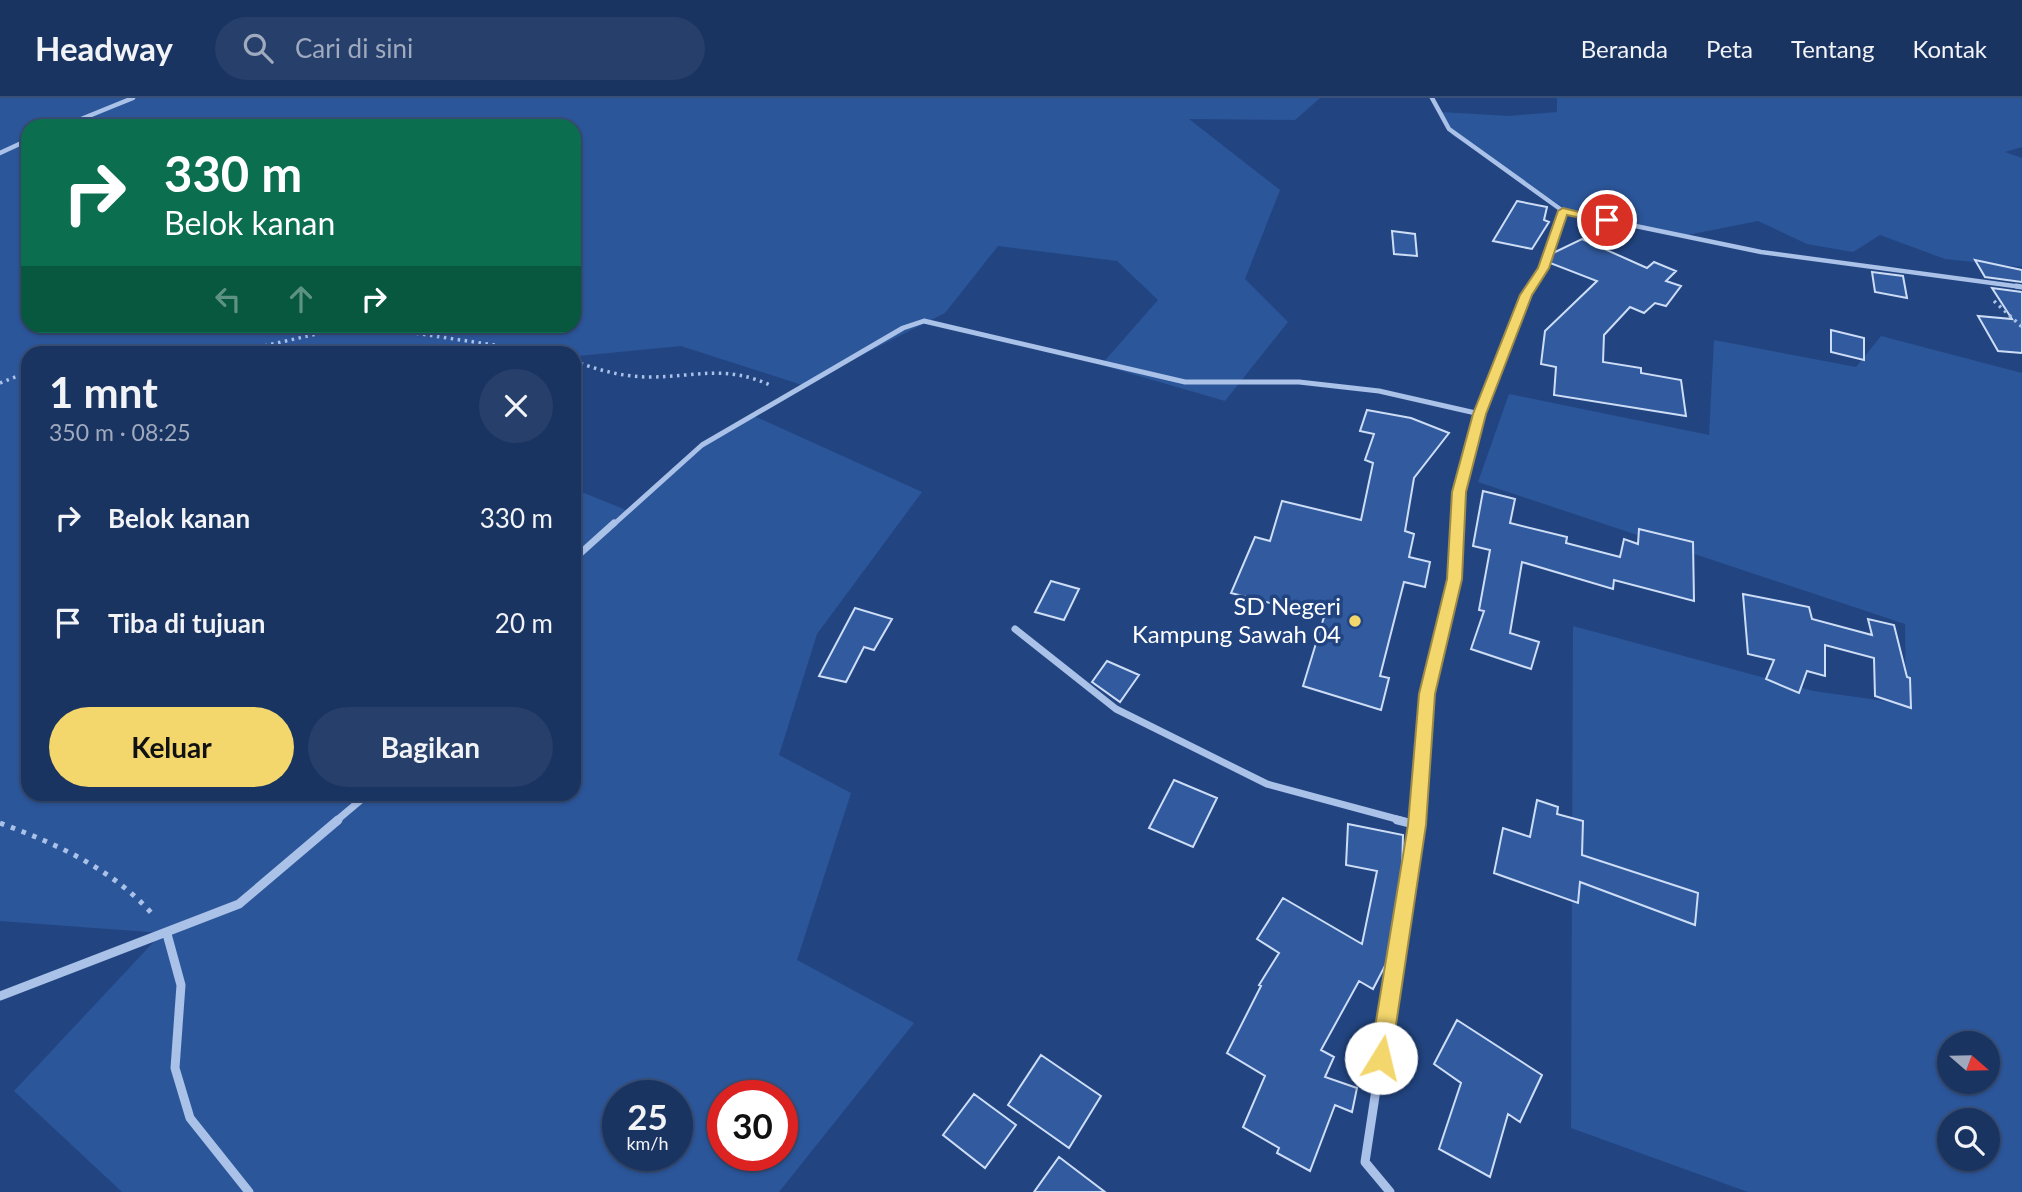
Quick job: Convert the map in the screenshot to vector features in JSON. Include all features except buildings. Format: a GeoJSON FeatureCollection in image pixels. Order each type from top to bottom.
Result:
{"type":"FeatureCollection","features":[{"type":"Feature","properties":{"kind":"street"},"geometry":{"type":"LineString","coordinates":[[81,119],[133,98]]}},
{"type":"Feature","properties":{"kind":"street"},"geometry":{"type":"LineString","coordinates":[[1432,98],[1449,129],[1563,211],[1761,252],[2022,287]]}},
{"type":"Feature","properties":{"kind":"street"},"geometry":{"type":"LineString","coordinates":[[0,153],[21,144]]}},
{"type":"Feature","properties":{"kind":"street"},"geometry":{"type":"LineString","coordinates":[[1390,1192],[1365,1162],[1417,825],[1427,694],[1454,579],[1459,492],[1479,414],[1526,295],[1544,268],[1563,211]]}},
{"type":"Feature","properties":{"kind":"street"},"geometry":{"type":"LineString","coordinates":[[581,553],[702,445],[903,328],[924,321],[1185,382],[1313,383],[1379,391],[1479,414]]}},
{"type":"Feature","properties":{"kind":"street"},"geometry":{"type":"LineString","coordinates":[[1015,629],[1116,709],[1266,784],[1417,825]]}},
{"type":"Feature","properties":{"kind":"street"},"geometry":{"type":"LineString","coordinates":[[0,996],[167,934],[239,904],[360,801]]}},
{"type":"Feature","properties":{"kind":"street"},"geometry":{"type":"LineString","coordinates":[[167,934],[181,985],[174,1068],[190,1118],[249,1192]]}},
{"type":"Feature","properties":{"kind":"path"},"geometry":{"type":"LineString","coordinates":[[1973,281],[2022,327]]}},
{"type":"Feature","properties":{"kind":"path"},"geometry":{"type":"LineString","coordinates":[[264,346],[321,333]]}},
{"type":"Feature","properties":{"kind":"path"},"geometry":{"type":"LineString","coordinates":[[414,333],[501,346]]}},
{"type":"Feature","properties":{"kind":"path"},"geometry":{"type":"LineString","coordinates":[[581,364],[597,370],[646,377],[733,370],[761,380],[788,395]]}},
{"type":"Feature","properties":{"kind":"path"},"geometry":{"type":"LineString","coordinates":[[0,383],[21,375]]}},
{"type":"Feature","properties":{"kind":"path"},"geometry":{"type":"LineString","coordinates":[[0,823],[55,842],[139,896],[167,934]]}},
{"type":"Feature","properties":{"kind":"shaded area"},"geometry":{"type":"Polygon","coordinates":[[[0,98],[1320,98],[1295,120],[1189,119],[1280,190],[1245,279],[1288,322],[1225,401],[1101,365],[1158,300],[1117,261],[998,246],[945,313],[802,385],[681,346],[581,356],[581,346],[21,346],[21,801],[581,801],[581,492],[626,510],[707,440],[754,416],[922,492],[817,634],[779,755],[851,793],[797,960],[914,1023],[798,1168],[798,1080],[707,1080],[707,1171],[796,1171],[779,1192],[122,1192],[14,1091],[162,933],[0,921],[0,98]]]}},
{"type":"Feature","properties":{"kind":"shaded area"},"geometry":{"type":"Polygon","coordinates":[[[1557,98],[2022,98],[2022,147],[2005,152],[2022,158],[2022,267],[1945,259],[1880,235],[1853,252],[1807,244],[1758,221],[1682,236],[1572,213],[1452,135],[1440,112],[1509,116],[1557,112],[1557,98]]]}},
{"type":"Feature","properties":{"kind":"shaded area"},"geometry":{"type":"Polygon","coordinates":[[[1881,336],[2022,373],[2022,1192],[1748,1192],[1571,1128],[1573,626],[1813,691],[1906,704],[1905,624],[1478,482],[1509,394],[1709,435],[1714,340],[1856,367],[1881,336]]]}},
{"type":"Feature","properties":{"kind":"place","name":"SD Negeri Kampung Sawah 04"},"geometry":{"type":"Point","coordinates":[1355,621]}},
{"type":"Feature","properties":{"kind":"route"},"geometry":{"type":"LineString","coordinates":[[1381,1058],[1417,825],[1427,694],[1454,579],[1459,492],[1479,414],[1526,295],[1544,268],[1563,211],[1607,220]]}}]}
